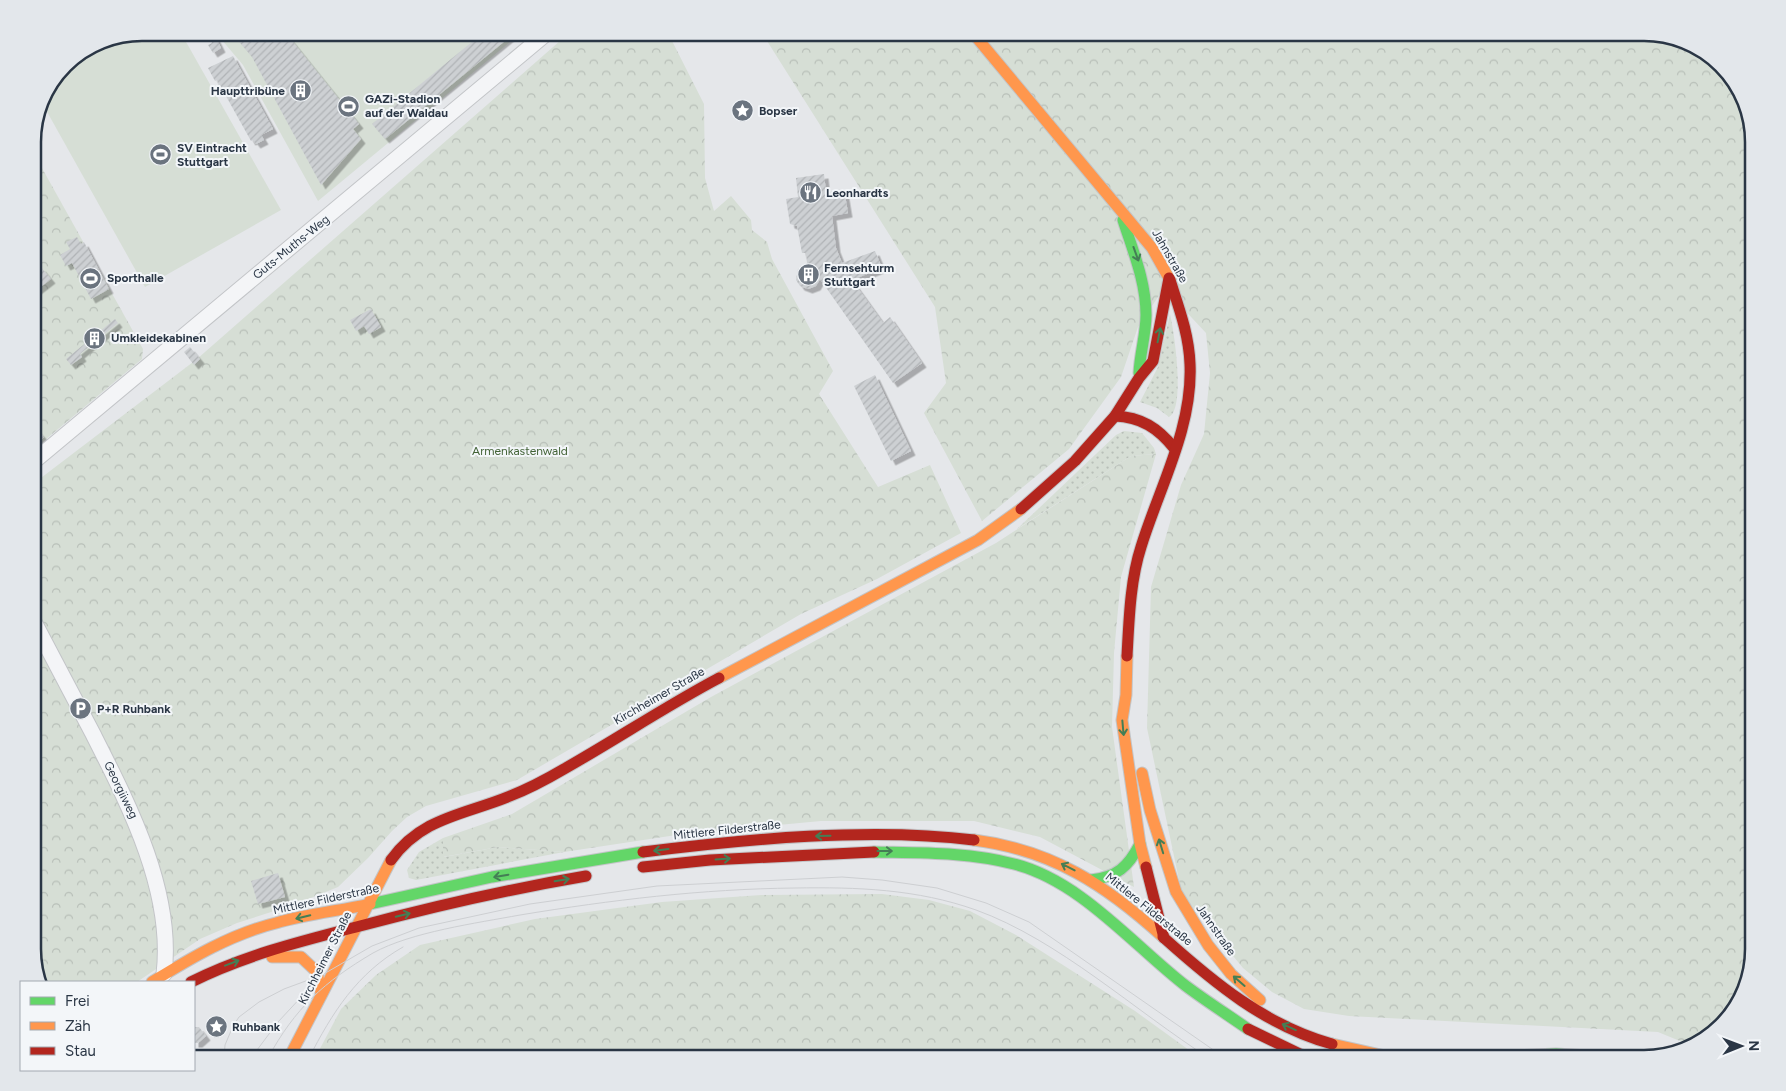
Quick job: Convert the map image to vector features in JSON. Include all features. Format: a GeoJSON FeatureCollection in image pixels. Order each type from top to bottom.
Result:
{"type":"FeatureCollection","features":[{"type":"Feature","properties":{"kind":"main road","name":"Jahnstraße"},"geometry":{"type":"LineString","coordinates":[[980,41],[1152,248],[1169,278],[1184,320],[1190,364],[1189,395],[1181,432],[1140,549],[1128,626],[1126,695],[1122,720],[1140,844],[1164,938],[1186,986]]}},
{"type":"Feature","properties":{"kind":"main road"},"geometry":{"type":"LineString","coordinates":[[1120,208],[1141,269],[1145,289],[1146,315],[1139,358],[1139,378]]}},
{"type":"Feature","properties":{"kind":"main road","name":"Kirchheimer Straße"},"geometry":{"type":"LineString","coordinates":[[293,1050],[376,886],[392,858],[411,837],[428,825],[511,796],[555,774],[666,706],[978,540],[1030,502],[1075,461],[1115,416],[1139,378],[1153,362],[1169,278]]}},
{"type":"Feature","properties":{"kind":"main road"},"geometry":{"type":"LineString","coordinates":[[1115,416],[1141,419],[1155,426],[1174,448]]}},
{"type":"Feature","properties":{"kind":"main road","name":"Jahnstraße"},"geometry":{"type":"LineString","coordinates":[[1126,695],[1150,810],[1176,892],[1208,945],[1231,974],[1258,997],[1269,1018]]}},
{"type":"Feature","properties":{"kind":"main road","name":"Mittlere Filderstraße"},"geometry":{"type":"LineString","coordinates":[[159,980],[210,948],[262,927],[326,911],[368,904],[448,885],[551,866],[639,853],[793,837],[903,835],[960,837],[1021,847],[1065,865],[1091,880],[1164,938],[1214,982],[1269,1018]]}},
{"type":"Feature","properties":{"kind":"main road"},"geometry":{"type":"LineString","coordinates":[[1091,880],[1114,876],[1129,865],[1140,844]]}},
{"type":"Feature","properties":{"kind":"main road"},"geometry":{"type":"LineString","coordinates":[[630,869],[710,860],[852,851],[958,854],[1015,864],[1061,884],[1099,910],[1186,986],[1251,1031],[1291,1050]]}},
{"type":"Feature","properties":{"kind":"main road"},"geometry":{"type":"LineString","coordinates":[[193,981],[209,972],[254,954],[356,927],[460,901],[594,875]]}},
{"type":"Feature","properties":{"kind":"main road"},"geometry":{"type":"LineString","coordinates":[[254,954],[280,958],[301,957],[316,972],[321,993]]}},
{"type":"Feature","properties":{"kind":"main road"},"geometry":{"type":"LineString","coordinates":[[1269,1018],[1336,1046],[1352,1050]]}},
{"type":"Feature","properties":{"kind":"street","name":"Guts-Muths-Weg"},"geometry":{"type":"LineString","coordinates":[[41,455],[537,41]]}},
{"type":"Feature","properties":{"kind":"street","name":"Georgiiweg"},"geometry":{"type":"LineString","coordinates":[[41,636],[138,825],[162,916],[166,940],[159,980]]}},
{"type":"Feature","properties":{"kind":"green space","name":"SV Eintracht Stuttgart"},"geometry":{"type":"Polygon","coordinates":[[[186,41],[281,210],[145,287],[47,111],[58,86],[66,76],[86,58],[97,52],[129,42],[186,41]]]}},
{"type":"Feature","properties":{"kind":"green space","name":"GAZi-Stadion auf der Waldau"},"geometry":{"type":"Polygon","coordinates":[[[223,41],[511,41],[318,201],[243,65],[223,41]]]}},
{"type":"Feature","properties":{"kind":"green space","name":"Armenkastenwald"},"geometry":{"type":"Polygon","coordinates":[[[560,41],[672,41],[704,104],[705,178],[714,211],[731,196],[751,220],[752,230],[767,242],[772,259],[833,371],[819,394],[878,487],[930,465],[961,533],[877,579],[801,614],[517,780],[426,806],[407,817],[338,887],[296,904],[237,923],[200,939],[138,981],[47,981],[41,955],[41,478],[197,359],[560,41]]]}},
{"type":"Feature","properties":{"kind":"green space"},"geometry":{"type":"Polygon","coordinates":[[[767,41],[1644,41],[1657,42],[1682,49],[1705,62],[1724,81],[1734,97],[1743,122],[1745,136],[1745,949],[1744,962],[1737,987],[1724,1010],[1705,1029],[1682,1042],[1658,1032],[1349,1016],[1304,1009],[1272,992],[1243,968],[1182,894],[1147,728],[1151,587],[1181,485],[1204,434],[1210,373],[1206,333],[1164,288],[1138,327],[1121,377],[1069,449],[982,521],[924,413],[946,383],[935,307],[767,41]]]}},
{"type":"Feature","properties":{"kind":"green space"},"geometry":{"type":"Polygon","coordinates":[[[41,166],[143,349],[142,359],[41,443],[41,166]]]}},
{"type":"Feature","properties":{"kind":"green space"},"geometry":{"type":"Polygon","coordinates":[[[1170,314],[1176,352],[1178,385],[1174,411],[1169,417],[1157,408],[1140,402],[1158,367],[1170,314]]]}},
{"type":"Feature","properties":{"kind":"green space"},"geometry":{"type":"Polygon","coordinates":[[[1124,431],[1142,433],[1154,448],[1156,454],[1131,456],[1017,529],[1116,435],[1124,431]]]}},
{"type":"Feature","properties":{"kind":"green space"},"geometry":{"type":"Polygon","coordinates":[[[1156,454],[1121,577],[1114,653],[1112,727],[1134,887],[1040,837],[974,821],[821,821],[683,834],[564,852],[498,847],[443,857],[443,838],[512,814],[711,697],[996,543],[1131,456],[1156,454]]]}},
{"type":"Feature","properties":{"kind":"green space"},"geometry":{"type":"Polygon","coordinates":[[[443,838],[444,857],[498,847],[564,852],[416,880],[409,878],[407,870],[419,852],[443,838]]]}},
{"type":"Feature","properties":{"kind":"green space"},"geometry":{"type":"Polygon","coordinates":[[[882,894],[929,900],[970,911],[1016,935],[1135,1011],[1189,1050],[319,1050],[341,1009],[376,975],[420,945],[535,919],[662,902],[761,895],[882,894]]]}},
{"type":"Feature","properties":{"kind":"building"},"geometry":{"type":"Polygon","coordinates":[[[211,41],[218,41],[221,48],[213,53],[208,45],[212,43],[211,41]]]}},
{"type":"Feature","properties":{"kind":"building","name":"Haupttribüne"},"geometry":{"type":"Polygon","coordinates":[[[239,41],[292,41],[359,124],[353,129],[361,139],[321,185],[252,57],[239,41]]]}},
{"type":"Feature","properties":{"kind":"building"},"geometry":{"type":"Polygon","coordinates":[[[473,41],[505,41],[385,139],[372,124],[473,41]]]}},
{"type":"Feature","properties":{"kind":"building"},"geometry":{"type":"Polygon","coordinates":[[[233,56],[273,129],[261,135],[264,140],[256,144],[253,140],[251,141],[217,80],[215,81],[208,68],[233,56]]]}},
{"type":"Feature","properties":{"kind":"building"},"geometry":{"type":"Polygon","coordinates":[[[824,174],[826,192],[844,189],[848,213],[832,216],[836,248],[842,263],[875,251],[882,268],[852,280],[883,323],[890,317],[922,363],[893,383],[820,279],[816,286],[808,289],[800,286],[796,280],[798,269],[807,263],[806,253],[802,253],[797,226],[790,224],[786,199],[798,197],[796,178],[824,174]]]}},
{"type":"Feature","properties":{"kind":"building","name":"Sporthalle"},"geometry":{"type":"Polygon","coordinates":[[[77,237],[81,244],[84,242],[109,289],[91,299],[72,263],[66,266],[60,255],[70,249],[66,242],[77,237]]]}},
{"type":"Feature","properties":{"kind":"building"},"geometry":{"type":"Polygon","coordinates":[[[41,267],[51,279],[41,287],[41,267]]]}},
{"type":"Feature","properties":{"kind":"building"},"geometry":{"type":"Polygon","coordinates":[[[371,309],[381,327],[369,334],[364,326],[356,331],[350,320],[371,309]]]}},
{"type":"Feature","properties":{"kind":"building","name":"Umkleidekabinen"},"geometry":{"type":"Polygon","coordinates":[[[115,319],[118,323],[80,354],[82,357],[71,365],[66,359],[115,319]]]}},
{"type":"Feature","properties":{"kind":"building"},"geometry":{"type":"Polygon","coordinates":[[[190,347],[200,359],[194,365],[184,352],[190,347]]]}},
{"type":"Feature","properties":{"kind":"building"},"geometry":{"type":"Polygon","coordinates":[[[875,375],[911,451],[891,461],[854,386],[875,375]]]}},
{"type":"Feature","properties":{"kind":"building"},"geometry":{"type":"Polygon","coordinates":[[[278,873],[285,897],[258,904],[251,881],[278,873]]]}},
{"type":"Feature","properties":{"kind":"building"},"geometry":{"type":"Polygon","coordinates":[[[195,1027],[199,1027],[206,1036],[198,1043],[195,1043],[195,1027]]]}},
{"type":"Feature","properties":{"kind":"tram line"},"geometry":{"type":"LineString","coordinates":[[225,1050],[233,1026],[239,1017],[259,1002],[284,989],[322,975],[372,946],[419,928],[530,904],[657,886],[842,877],[882,880],[937,888],[986,903],[1029,922],[1213,1050]]}},
{"type":"Feature","properties":{"kind":"tram line"},"geometry":{"type":"LineString","coordinates":[[272,1050],[300,1010],[325,986],[373,953],[406,939],[484,921],[622,900],[691,893],[818,888],[887,891],[932,898],[976,910],[1007,923],[1067,958],[1197,1050]]}},
{"type":"Feature","properties":{"kind":"tram line"},"geometry":{"type":"LineString","coordinates":[[313,1050],[347,995],[372,969],[403,947]]}},
{"type":"Feature","properties":{"kind":"tram line"},"geometry":{"type":"LineString","coordinates":[[257,1050],[278,1022],[317,980]]}},
{"type":"Feature","properties":{"kind":"traffic: fast"},"geometry":{"type":"LineString","coordinates":[[1123,220],[1144,291],[1146,322],[1139,373]]}},
{"type":"Feature","properties":{"kind":"traffic: fast"},"geometry":{"type":"LineString","coordinates":[[1091,880],[1100,879],[1121,870],[1131,859],[1140,844]]}},
{"type":"Feature","properties":{"kind":"traffic: fast"},"geometry":{"type":"LineString","coordinates":[[370,904],[492,877],[643,852]]}},
{"type":"Feature","properties":{"kind":"traffic: fast"},"geometry":{"type":"LineString","coordinates":[[874,852],[979,857],[1014,864],[1038,872],[1062,884],[1084,899],[1186,986],[1248,1029]]}},
{"type":"Feature","properties":{"kind":"traffic: slow"},"geometry":{"type":"LineString","coordinates":[[980,41],[1152,248],[1170,280]]}},
{"type":"Feature","properties":{"kind":"traffic: slow"},"geometry":{"type":"LineString","coordinates":[[719,678],[978,540],[1021,509]]}},
{"type":"Feature","properties":{"kind":"traffic: slow"},"geometry":{"type":"LineString","coordinates":[[1127,656],[1126,695],[1122,720],[1140,844],[1146,867]]}},
{"type":"Feature","properties":{"kind":"traffic: slow"},"geometry":{"type":"LineString","coordinates":[[1142,773],[1150,810],[1176,892],[1208,945],[1231,974],[1260,1000]]}},
{"type":"Feature","properties":{"kind":"traffic: slow"},"geometry":{"type":"LineString","coordinates":[[974,840],[1002,845],[1053,861],[1099,886],[1142,918],[1163,937]]}},
{"type":"Feature","properties":{"kind":"traffic: slow"},"geometry":{"type":"LineString","coordinates":[[293,1050],[391,860]]}},
{"type":"Feature","properties":{"kind":"traffic: slow"},"geometry":{"type":"LineString","coordinates":[[154,981],[197,956],[243,933],[288,920],[370,904]]}},
{"type":"Feature","properties":{"kind":"traffic: slow"},"geometry":{"type":"LineString","coordinates":[[272,957],[301,957],[317,972],[321,993]]}},
{"type":"Feature","properties":{"kind":"traffic: slow"},"geometry":{"type":"LineString","coordinates":[[1332,1044],[1358,1050]]}},
{"type":"Feature","properties":{"kind":"traffic: jam"},"geometry":{"type":"LineString","coordinates":[[1021,509],[1075,461],[1115,416],[1139,378],[1153,361],[1169,278]]}},
{"type":"Feature","properties":{"kind":"traffic: jam"},"geometry":{"type":"LineString","coordinates":[[1127,656],[1131,601],[1137,560],[1181,434],[1189,388],[1190,364],[1188,343],[1170,280]]}},
{"type":"Feature","properties":{"kind":"traffic: jam"},"geometry":{"type":"LineString","coordinates":[[1115,416],[1141,421],[1155,429],[1174,448]]}},
{"type":"Feature","properties":{"kind":"traffic: jam"},"geometry":{"type":"LineString","coordinates":[[391,860],[403,846],[430,826],[537,784],[719,678]]}},
{"type":"Feature","properties":{"kind":"traffic: jam"},"geometry":{"type":"LineString","coordinates":[[643,852],[808,836],[893,835],[934,836],[974,840]]}},
{"type":"Feature","properties":{"kind":"traffic: jam"},"geometry":{"type":"LineString","coordinates":[[643,867],[710,860],[874,852]]}},
{"type":"Feature","properties":{"kind":"traffic: jam"},"geometry":{"type":"LineString","coordinates":[[1146,867],[1164,938]]}},
{"type":"Feature","properties":{"kind":"traffic: jam"},"geometry":{"type":"LineString","coordinates":[[193,981],[253,956],[317,937],[473,898],[586,876]]}},
{"type":"Feature","properties":{"kind":"traffic: jam"},"geometry":{"type":"LineString","coordinates":[[1163,937],[1201,970],[1242,1001],[1285,1026],[1332,1044]]}},
{"type":"Feature","properties":{"kind":"traffic: jam"},"geometry":{"type":"LineString","coordinates":[[1248,1029],[1291,1050]]}},
{"type":"Feature","properties":{"kind":"place","name":"Haupttribüne"},"geometry":{"type":"Point","coordinates":[301,91]}},
{"type":"Feature","properties":{"kind":"place","name":"GAZi-Stadion auf der Waldau"},"geometry":{"type":"Point","coordinates":[349,106]}},
{"type":"Feature","properties":{"kind":"place","name":"Bopser"},"geometry":{"type":"Point","coordinates":[743,111]}},
{"type":"Feature","properties":{"kind":"place","name":"SV Eintracht Stuttgart"},"geometry":{"type":"Point","coordinates":[161,155]}},
{"type":"Feature","properties":{"kind":"place","name":"Leonhardts"},"geometry":{"type":"Point","coordinates":[810,193]}},
{"type":"Feature","properties":{"kind":"place","name":"Fernsehturm Stuttgart"},"geometry":{"type":"Point","coordinates":[808,275]}},
{"type":"Feature","properties":{"kind":"place","name":"Sporthalle"},"geometry":{"type":"Point","coordinates":[91,278]}},
{"type":"Feature","properties":{"kind":"place","name":"Umkleidekabinen"},"geometry":{"type":"Point","coordinates":[95,338]}},
{"type":"Feature","properties":{"kind":"place","name":"P+R Ruhbank"},"geometry":{"type":"Point","coordinates":[81,709]}},
{"type":"Feature","properties":{"kind":"place","name":"Ruhbank"},"geometry":{"type":"Point","coordinates":[216,1027]}}]}
